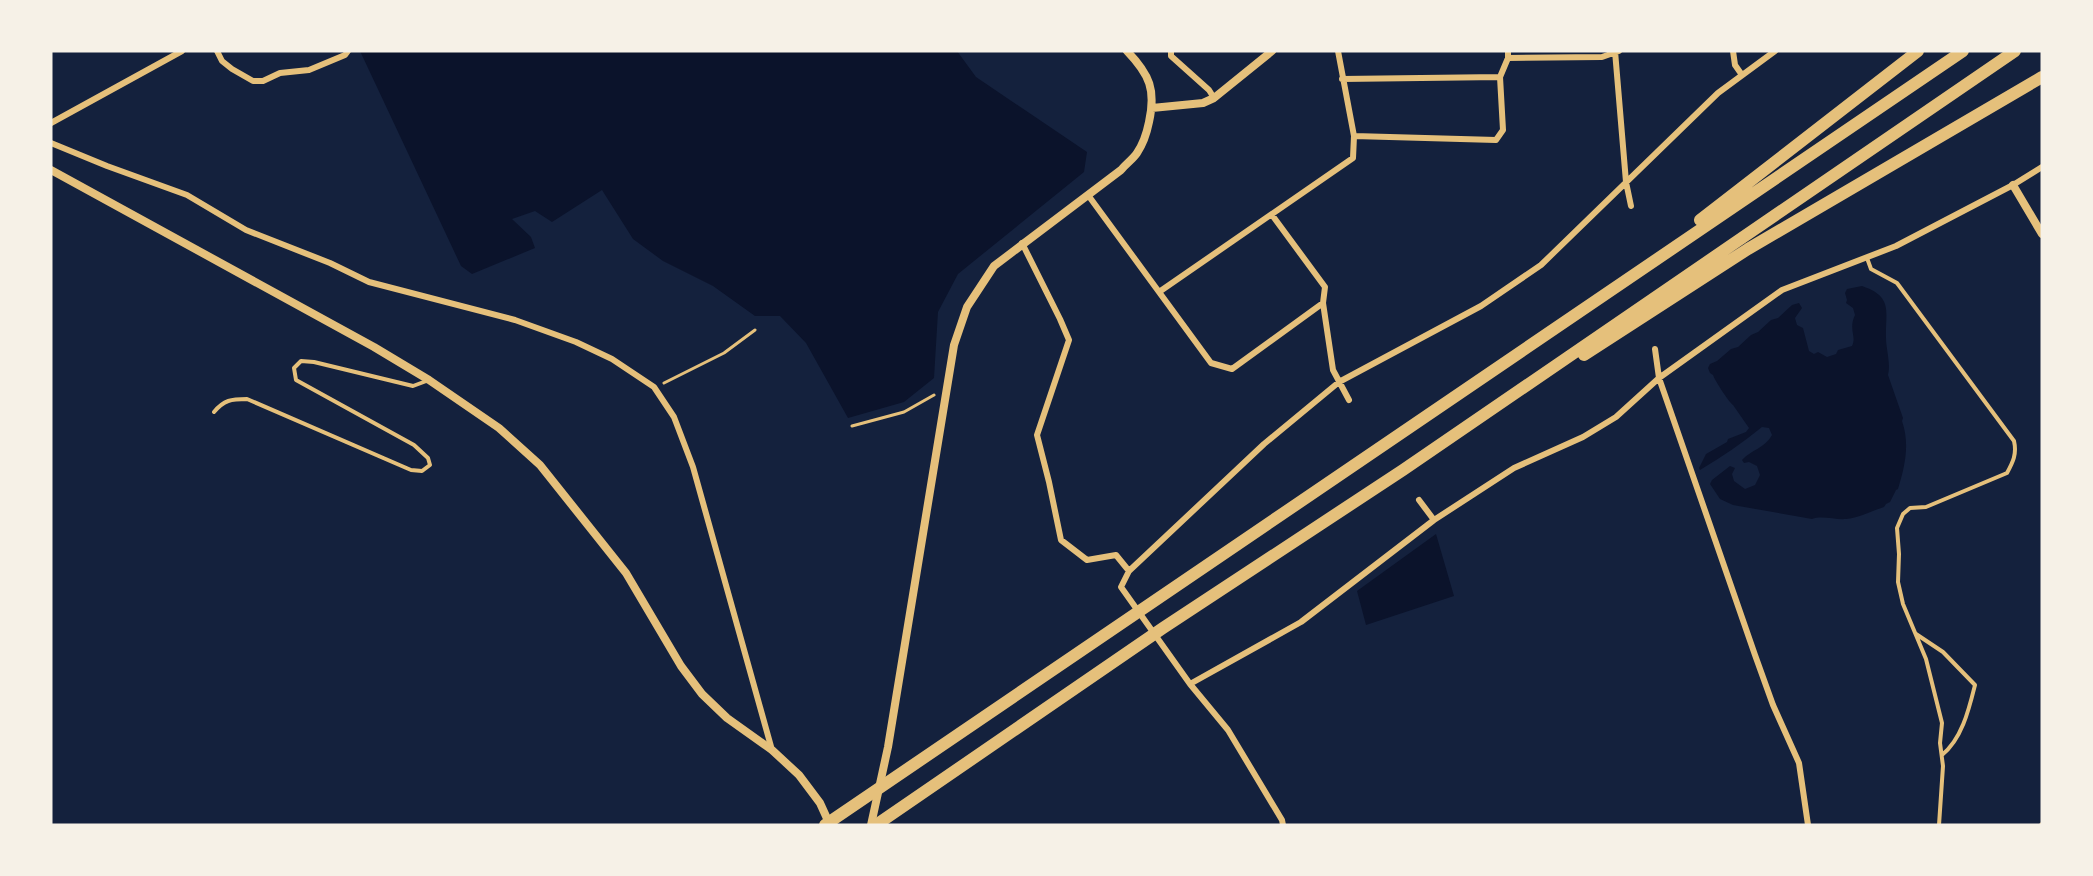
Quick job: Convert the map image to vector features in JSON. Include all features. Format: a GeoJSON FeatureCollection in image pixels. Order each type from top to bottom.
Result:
{"type":"FeatureCollection","features":[{"type":"Feature","properties":{"kind":"highway"},"geometry":{"type":"LineString","coordinates":[[1614,288],[1918,51]]}},
{"type":"Feature","properties":{"kind":"highway"},"geometry":{"type":"LineString","coordinates":[[828,825],[1146,606],[1964,51]]}},
{"type":"Feature","properties":{"kind":"highway"},"geometry":{"type":"LineString","coordinates":[[876,825],[1163,628],[1403,470],[2015,51]]}},
{"type":"Feature","properties":{"kind":"highway"},"geometry":{"type":"LineString","coordinates":[[1403,470],[1748,249],[2042,77]]}},
{"type":"Feature","properties":{"kind":"street"},"geometry":{"type":"LineString","coordinates":[[51,123],[182,51]]}},
{"type":"Feature","properties":{"kind":"street"},"geometry":{"type":"LineString","coordinates":[[217,51],[222,61],[232,69],[253,81],[263,81],[280,73],[309,70],[345,55],[348,51]]}},
{"type":"Feature","properties":{"kind":"street"},"geometry":{"type":"LineString","coordinates":[[871,825],[888,747],[954,345],[966,308],[994,266],[1121,170],[1137,153],[1148,130],[1153,92],[1143,68],[1127,51]]}},
{"type":"Feature","properties":{"kind":"street"},"geometry":{"type":"LineString","coordinates":[[1171,51],[1171,56],[1209,90],[1214,98]]}},
{"type":"Feature","properties":{"kind":"street"},"geometry":{"type":"LineString","coordinates":[[1152,108],[1203,104],[1214,98],[1272,51]]}},
{"type":"Feature","properties":{"kind":"street"},"geometry":{"type":"LineString","coordinates":[[1159,292],[1353,158],[1354,136],[1338,51]]}},
{"type":"Feature","properties":{"kind":"street"},"geometry":{"type":"LineString","coordinates":[[1733,51],[1735,65],[1742,75]]}},
{"type":"Feature","properties":{"kind":"street"},"geometry":{"type":"LineString","coordinates":[[1283,825],[1256,773],[1228,730],[1190,684],[1121,587],[1129,571],[1263,444],[1339,382],[1481,306],[1541,266],[1718,93],[1775,51]]}},
{"type":"Feature","properties":{"kind":"street"},"geometry":{"type":"LineString","coordinates":[[1354,136],[1497,140],[1503,130],[1500,76],[1508,55],[1602,57],[1616,52],[1626,182],[1631,206]]}},
{"type":"Feature","properties":{"kind":"street"},"geometry":{"type":"LineString","coordinates":[[1342,79],[1500,76]]}},
{"type":"Feature","properties":{"kind":"street"},"geometry":{"type":"LineString","coordinates":[[51,143],[187,195],[246,230],[330,263],[369,282],[515,320],[576,342],[612,359],[654,387],[674,417],[693,467],[772,750]]}},
{"type":"Feature","properties":{"kind":"street"},"geometry":{"type":"LineString","coordinates":[[1190,684],[1301,622],[1434,520],[1514,468],[1583,436],[1616,417],[1659,378],[1782,290],[1896,246],[2013,185],[2042,167]]}},
{"type":"Feature","properties":{"kind":"street"},"geometry":{"type":"LineString","coordinates":[[51,170],[285,297],[429,380],[499,428],[540,465],[626,573],[681,666],[702,694],[727,718],[772,750],[799,775],[820,803],[828,825]]}},
{"type":"Feature","properties":{"kind":"street"},"geometry":{"type":"LineString","coordinates":[[2013,185],[2042,234]]}},
{"type":"Feature","properties":{"kind":"street"},"geometry":{"type":"LineString","coordinates":[[1088,195],[1211,363],[1232,369],[1323,303]]}},
{"type":"Feature","properties":{"kind":"street"},"geometry":{"type":"LineString","coordinates":[[1272,214],[1325,287],[1323,303],[1331,360],[1349,400]]}},
{"type":"Feature","properties":{"kind":"street"},"geometry":{"type":"LineString","coordinates":[[1022,243],[1069,340],[1037,435],[1061,540],[1087,560],[1116,555],[1129,571]]}},
{"type":"Feature","properties":{"kind":"street"},"geometry":{"type":"LineString","coordinates":[[1655,348],[1659,378],[1755,655],[1773,705],[1799,763],[1808,825]]}},
{"type":"Feature","properties":{"kind":"street"},"geometry":{"type":"LineString","coordinates":[[1419,500],[1434,520]]}},
{"type":"Feature","properties":{"kind":"lane"},"geometry":{"type":"LineString","coordinates":[[1867,257],[1871,269],[1897,283],[2013,441],[2016,451],[2007,473],[1926,507],[1910,508],[1903,514],[1897,528],[1898,582],[1902,604],[1926,659],[1942,723],[1939,825]]}},
{"type":"Feature","properties":{"kind":"lane"},"geometry":{"type":"LineString","coordinates":[[213,412],[220,404],[230,399],[247,399],[411,470],[422,471],[430,465],[428,458],[414,445],[296,380],[294,368],[300,361],[314,362],[412,386],[429,380]]}},
{"type":"Feature","properties":{"kind":"lane"},"geometry":{"type":"LineString","coordinates":[[1915,634],[1943,652],[1975,685],[1968,713],[1956,738],[1942,756]]}},
{"type":"Feature","properties":{"kind":"path"},"geometry":{"type":"LineString","coordinates":[[654,387],[723,353],[755,330]]}},
{"type":"Feature","properties":{"kind":"path"},"geometry":{"type":"LineString","coordinates":[[852,426],[904,412],[937,393],[946,392]]}},
{"type":"Feature","properties":{"kind":"water"},"geometry":{"type":"Polygon","coordinates":[[[360,51],[957,51],[976,77],[1087,152],[1084,172],[958,274],[938,312],[934,378],[904,402],[848,418],[806,343],[780,316],[755,316],[713,286],[663,261],[633,239],[602,190],[552,222],[535,211],[512,219],[531,237],[535,248],[472,274],[461,266],[360,51]]]}},
{"type":"Feature","properties":{"kind":"water"},"geometry":{"type":"Polygon","coordinates":[[[1862,286],[1879,295],[1886,306],[1888,375],[1903,418],[1906,438],[1903,472],[1898,489],[1890,502],[1884,507],[1851,518],[1812,519],[1733,505],[1720,499],[1710,484],[1730,466],[1735,468],[1732,474],[1734,481],[1745,489],[1755,485],[1760,475],[1757,466],[1749,462],[1744,463],[1742,460],[1766,443],[1772,435],[1769,428],[1762,427],[1732,450],[1700,470],[1706,454],[1727,442],[1728,439],[1746,432],[1749,428],[1710,373],[1708,368],[1710,364],[1731,349],[1738,347],[1792,305],[1799,303],[1802,308],[1795,318],[1797,325],[1803,328],[1809,351],[1814,354],[1818,352],[1827,357],[1836,354],[1838,350],[1852,346],[1854,339],[1852,325],[1855,315],[1853,308],[1846,303],[1845,293],[1847,289],[1862,286]]]}},
{"type":"Feature","properties":{"kind":"water"},"geometry":{"type":"Polygon","coordinates":[[[1436,534],[1454,596],[1366,625],[1357,591],[1436,534]]]}}]}
